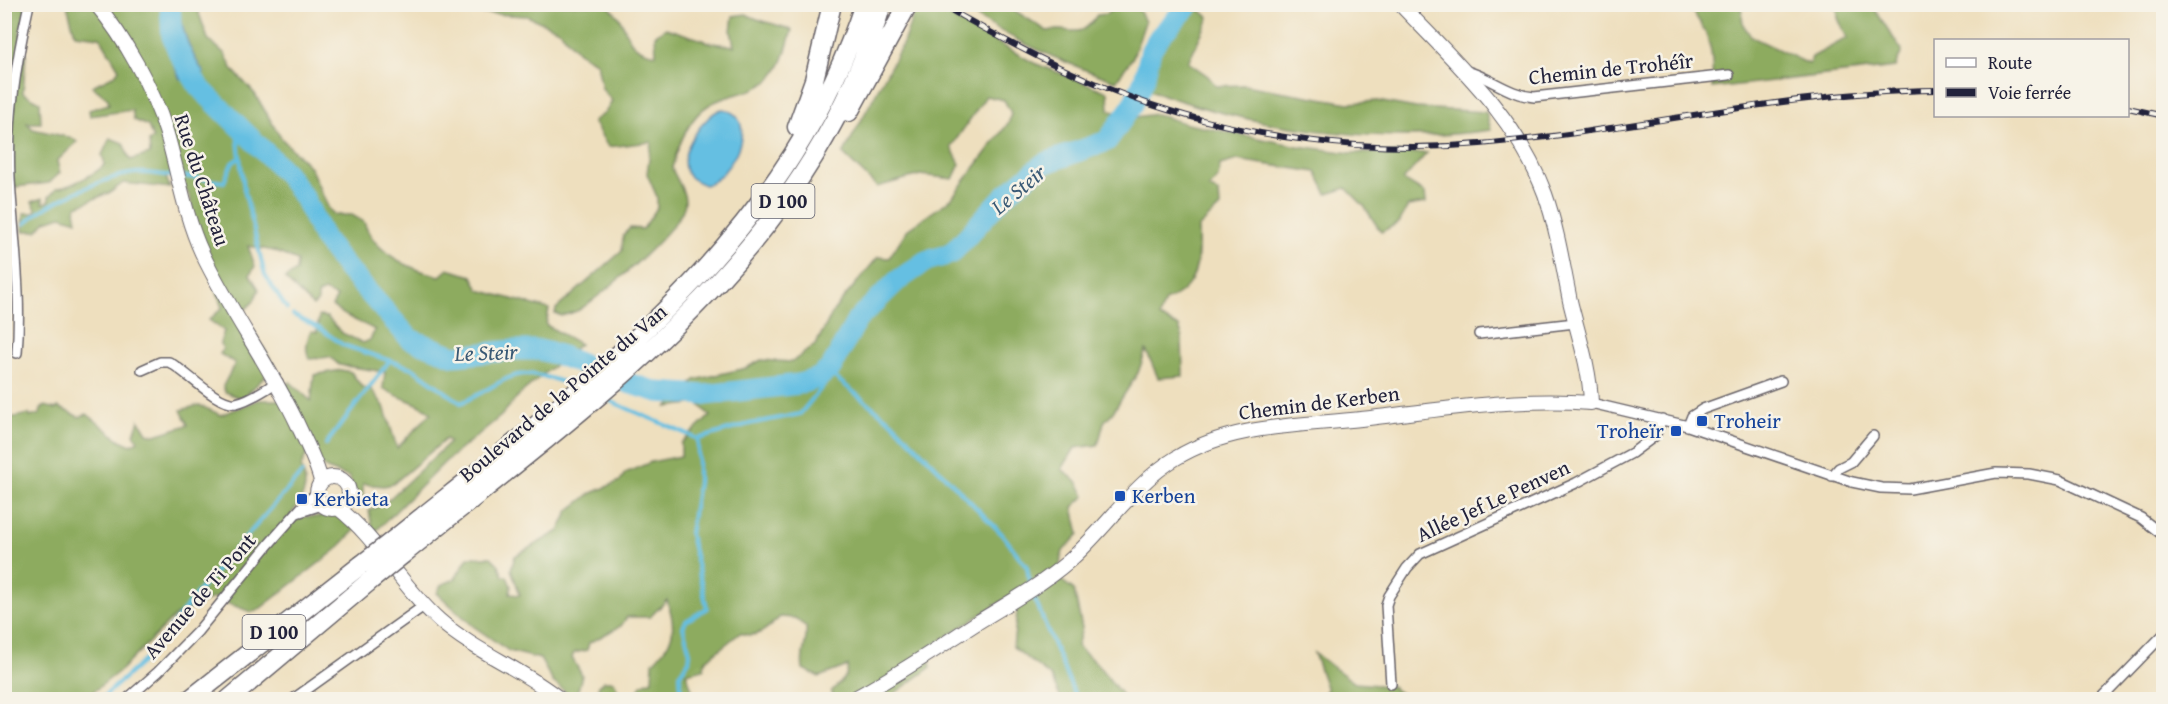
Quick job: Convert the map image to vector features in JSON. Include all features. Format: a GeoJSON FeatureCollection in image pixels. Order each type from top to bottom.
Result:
{"type":"FeatureCollection","features":[{"type":"Feature","properties":{"kind":"highway","name":"D 100"},"geometry":{"type":"LineString","coordinates":[[759,205],[809,96],[832,4]]}},
{"type":"Feature","properties":{"kind":"highway","name":"Boulevard de la Pointe du Van"},"geometry":{"type":"LineString","coordinates":[[397,548],[570,409],[621,353],[699,278],[759,205],[810,124],[851,40],[864,4]]}},
{"type":"Feature","properties":{"kind":"highway","name":"Boulevard de la Pointe du Van"},"geometry":{"type":"LineString","coordinates":[[397,548],[517,441],[637,365],[695,309],[757,240],[804,170],[834,118],[860,66],[882,4]]}},
{"type":"Feature","properties":{"kind":"highway","name":"D 100"},"geometry":{"type":"LineString","coordinates":[[757,240],[818,160],[854,105],[908,5]]}},
{"type":"Feature","properties":{"kind":"highway","name":"D 100"},"geometry":{"type":"LineString","coordinates":[[189,699],[366,573],[397,548]]}},
{"type":"Feature","properties":{"kind":"highway","name":"D 100"},"geometry":{"type":"LineString","coordinates":[[228,699],[366,573]]}},
{"type":"Feature","properties":{"kind":"street"},"geometry":{"type":"LineString","coordinates":[[17,353],[20,295],[10,180],[9,127],[15,74],[29,4]]}},
{"type":"Feature","properties":{"kind":"street","name":"Rue du Château"},"geometry":{"type":"LineString","coordinates":[[96,4],[118,34],[152,96],[163,122],[203,255],[235,314],[278,382],[318,464],[320,493]]}},
{"type":"Feature","properties":{"kind":"street"},"geometry":{"type":"LineString","coordinates":[[1400,4],[1467,71],[1508,125],[1541,184],[1550,210],[1586,369],[1591,403],[1662,418],[1866,486],[1903,489],[1996,473],[2045,477],[2075,486],[2141,518],[2163,536]]}},
{"type":"Feature","properties":{"kind":"street","name":"Chemin de Trohéîr"},"geometry":{"type":"LineString","coordinates":[[1467,71],[1485,77],[1513,94],[1534,97],[1729,75]]}},
{"type":"Feature","properties":{"kind":"street"},"geometry":{"type":"LineString","coordinates":[[1479,334],[1575,323]]}},
{"type":"Feature","properties":{"kind":"street"},"geometry":{"type":"LineString","coordinates":[[142,370],[160,362],[169,362],[220,399],[232,403],[244,400],[278,382]]}},
{"type":"Feature","properties":{"kind":"street"},"geometry":{"type":"LineString","coordinates":[[1688,426],[1692,416],[1703,409],[1781,381]]}},
{"type":"Feature","properties":{"kind":"street","name":"Chemin de Kerben"},"geometry":{"type":"LineString","coordinates":[[851,699],[900,672],[1045,580],[1090,542],[1147,480],[1175,458],[1208,443],[1252,429],[1362,419],[1444,407],[1526,402],[1591,403]]}},
{"type":"Feature","properties":{"kind":"street","name":"Allée Jef Le Penven"},"geometry":{"type":"LineString","coordinates":[[1392,684],[1386,605],[1389,596],[1413,560],[1632,453],[1655,436],[1662,418]]}},
{"type":"Feature","properties":{"kind":"street"},"geometry":{"type":"LineString","coordinates":[[1832,476],[1839,468],[1851,462],[1873,436]]}},
{"type":"Feature","properties":{"kind":"street","name":"Rue du Château"},"geometry":{"type":"LineString","coordinates":[[318,464],[335,477]]}},
{"type":"Feature","properties":{"kind":"street"},"geometry":{"type":"LineString","coordinates":[[343,503],[328,508],[320,493],[335,477],[347,485],[343,503],[356,522],[437,618],[467,641],[537,681],[561,699]]}},
{"type":"Feature","properties":{"kind":"street","name":"Avenue de Ti Pont"},"geometry":{"type":"LineString","coordinates":[[126,699],[158,672],[198,631],[306,501],[320,493]]}},
{"type":"Feature","properties":{"kind":"street"},"geometry":{"type":"LineString","coordinates":[[292,699],[425,605]]}},
{"type":"Feature","properties":{"kind":"street"},"geometry":{"type":"LineString","coordinates":[[2100,699],[2163,634]]}},
{"type":"Feature","properties":{"kind":"green space"},"geometry":{"type":"Polygon","coordinates":[[[4,5],[27,5],[20,33],[26,53],[23,93],[40,102],[41,123],[27,123],[33,129],[72,138],[77,142],[57,161],[60,173],[49,183],[7,188],[11,223],[4,222],[4,5]]]}},
{"type":"Feature","properties":{"kind":"green space"},"geometry":{"type":"Polygon","coordinates":[[[67,5],[196,5],[208,39],[225,54],[233,70],[255,94],[281,138],[310,167],[329,209],[335,215],[352,215],[364,222],[376,243],[385,251],[417,269],[440,276],[448,269],[472,276],[479,290],[549,309],[546,325],[580,344],[521,393],[501,416],[445,462],[376,531],[372,527],[369,511],[387,501],[450,442],[446,439],[393,484],[384,486],[363,484],[363,498],[359,500],[349,477],[327,469],[307,453],[301,467],[305,481],[304,493],[290,516],[321,517],[327,505],[342,514],[356,529],[336,550],[257,611],[251,612],[213,598],[176,615],[122,669],[84,699],[5,699],[4,419],[40,414],[41,409],[45,406],[56,409],[58,407],[79,417],[87,414],[120,440],[131,445],[138,441],[134,434],[139,420],[147,433],[155,435],[188,425],[181,410],[199,405],[221,415],[258,400],[281,400],[288,395],[285,385],[290,382],[311,401],[314,375],[341,370],[351,372],[362,387],[371,389],[384,406],[397,448],[431,413],[383,388],[385,372],[339,365],[330,357],[310,359],[307,352],[307,341],[311,331],[317,332],[319,316],[327,317],[342,333],[363,343],[370,340],[375,330],[337,310],[332,306],[337,297],[324,291],[318,294],[318,301],[313,306],[285,279],[296,271],[297,261],[274,251],[248,246],[255,266],[250,275],[259,289],[254,301],[242,313],[275,367],[245,396],[240,398],[225,392],[223,386],[235,363],[220,354],[223,349],[220,343],[224,331],[209,320],[222,308],[193,219],[191,199],[178,175],[166,177],[170,188],[123,183],[111,192],[77,206],[75,210],[77,221],[61,216],[46,221],[37,231],[23,231],[24,213],[34,213],[36,209],[32,202],[43,198],[43,203],[49,202],[49,197],[57,188],[68,186],[96,172],[105,164],[102,155],[110,138],[123,143],[130,160],[150,154],[149,141],[153,139],[148,126],[134,120],[132,110],[90,116],[89,110],[109,104],[108,99],[92,86],[115,75],[119,69],[100,37],[75,34],[67,5]]]}},
{"type":"Feature","properties":{"kind":"green space"},"geometry":{"type":"Polygon","coordinates":[[[448,5],[607,5],[616,13],[636,46],[656,54],[655,35],[666,28],[712,43],[734,46],[731,31],[733,16],[746,14],[792,30],[781,64],[769,80],[755,89],[716,101],[702,110],[690,124],[672,168],[684,193],[685,202],[681,213],[671,227],[640,260],[604,291],[579,310],[561,316],[555,313],[556,309],[622,251],[623,235],[630,228],[643,229],[657,208],[657,197],[647,174],[651,142],[608,147],[593,121],[605,113],[612,101],[602,89],[597,63],[578,52],[559,30],[527,16],[459,12],[448,5]]]}},
{"type":"Feature","properties":{"kind":"green space"},"geometry":{"type":"Polygon","coordinates":[[[917,5],[930,5],[1034,63],[1108,92],[1109,110],[1129,118],[1156,114],[1187,124],[1298,146],[1351,153],[1427,153],[1403,180],[1425,193],[1426,203],[1408,206],[1399,223],[1381,232],[1364,206],[1346,188],[1327,194],[1316,172],[1237,160],[1220,165],[1218,178],[1209,188],[1219,193],[1220,207],[1198,228],[1195,272],[1185,289],[1165,301],[1159,317],[1179,327],[1182,336],[1183,376],[1158,378],[1146,350],[1138,373],[1104,422],[1098,445],[1075,448],[1062,469],[1078,483],[1085,496],[1073,507],[1079,534],[1063,551],[1057,577],[1074,590],[1082,628],[1077,646],[1098,665],[1125,699],[1061,699],[1051,677],[1013,647],[1017,612],[1010,596],[927,649],[931,667],[887,699],[835,699],[831,692],[846,676],[848,666],[819,677],[803,669],[802,657],[806,627],[795,618],[780,617],[767,629],[757,634],[740,633],[705,661],[704,669],[686,673],[694,695],[689,699],[595,700],[599,685],[604,681],[614,681],[621,698],[635,697],[641,685],[652,680],[653,662],[666,647],[672,634],[672,619],[667,600],[650,617],[627,617],[621,626],[589,643],[587,650],[574,653],[572,658],[582,675],[578,690],[572,697],[553,682],[540,659],[509,651],[473,626],[437,593],[441,585],[455,579],[468,557],[491,557],[499,565],[503,576],[507,576],[511,586],[510,594],[520,595],[511,569],[515,556],[559,531],[569,510],[590,494],[620,481],[625,473],[651,462],[681,456],[681,443],[710,416],[698,403],[667,407],[695,380],[746,368],[761,360],[792,362],[816,344],[834,310],[878,257],[889,258],[907,230],[951,199],[1009,122],[1011,113],[1004,100],[986,96],[951,147],[960,164],[953,179],[920,175],[877,187],[843,154],[903,43],[917,5]]]}},
{"type":"Feature","properties":{"kind":"green space"},"geometry":{"type":"Polygon","coordinates":[[[959,5],[1006,5],[1047,31],[1080,31],[1097,15],[1107,14],[1115,5],[1137,5],[1145,22],[1133,57],[1116,81],[1035,49],[996,29],[959,5]]]}},
{"type":"Feature","properties":{"kind":"green space"},"geometry":{"type":"Polygon","coordinates":[[[1194,5],[1209,18],[1188,62],[1208,76],[1216,86],[1244,85],[1349,103],[1377,101],[1416,108],[1486,112],[1491,130],[1403,136],[1359,135],[1315,130],[1271,124],[1228,114],[1144,88],[1160,52],[1194,5]]]}},
{"type":"Feature","properties":{"kind":"green space"},"geometry":{"type":"Polygon","coordinates":[[[1685,5],[1741,5],[1743,25],[1752,37],[1809,64],[1812,57],[1847,38],[1838,18],[1837,5],[1872,5],[1902,51],[1895,67],[1712,88],[1709,43],[1700,23],[1685,5]]]}},
{"type":"Feature","properties":{"kind":"green space"},"geometry":{"type":"Polygon","coordinates":[[[1314,653],[1355,683],[1390,686],[1409,699],[1318,699],[1327,690],[1314,653]]]}},
{"type":"Feature","properties":{"kind":"water"},"geometry":{"type":"Polygon","coordinates":[[[162,5],[179,5],[187,40],[204,73],[180,79],[166,45],[162,5]]]}},
{"type":"Feature","properties":{"kind":"water"},"geometry":{"type":"Polygon","coordinates":[[[722,109],[734,114],[740,123],[739,147],[733,160],[724,171],[715,180],[705,185],[687,174],[684,163],[685,154],[701,126],[715,112],[722,109]]]}},
{"type":"Feature","properties":{"kind":"waterway","name":"Le Steir"},"geometry":{"type":"LineString","coordinates":[[170,4],[172,36],[179,54],[199,87],[286,173],[304,198],[324,239],[343,264],[410,339],[454,356],[539,350],[559,355],[631,384],[658,392],[705,395],[799,384],[818,378],[831,368],[857,320],[897,281],[926,261],[951,254],[1004,196],[1043,164],[1107,141],[1132,106],[1144,80],[1151,50],[1159,37],[1190,4]]}},
{"type":"Feature","properties":{"kind":"waterway","name":"Le Steir"},"geometry":{"type":"LineString","coordinates":[[236,125],[244,189],[265,275],[287,309]]}},
{"type":"Feature","properties":{"kind":"waterway"},"geometry":{"type":"LineString","coordinates":[[181,176],[224,182],[232,163],[239,158]]}},
{"type":"Feature","properties":{"kind":"waterway"},"geometry":{"type":"LineString","coordinates":[[25,224],[61,200],[110,179],[136,173],[173,176]]}},
{"type":"Feature","properties":{"kind":"waterway"},"geometry":{"type":"LineString","coordinates":[[4,243],[7,232]]}},
{"type":"Feature","properties":{"kind":"waterway","name":"Le Steir"},"geometry":{"type":"LineString","coordinates":[[293,315],[321,329],[343,345],[412,368],[461,403],[504,380],[525,374],[537,375],[574,386]]}},
{"type":"Feature","properties":{"kind":"waterway"},"geometry":{"type":"LineString","coordinates":[[326,444],[390,360]]}},
{"type":"Feature","properties":{"kind":"waterway","name":"Le Steir"},"geometry":{"type":"LineString","coordinates":[[603,398],[698,439],[749,424],[800,414],[832,375],[831,368]]}},
{"type":"Feature","properties":{"kind":"waterway"},"geometry":{"type":"LineString","coordinates":[[832,375],[893,423],[1002,534],[1027,567],[1030,585]]}},
{"type":"Feature","properties":{"kind":"waterway"},"geometry":{"type":"LineString","coordinates":[[681,700],[680,673],[689,661],[690,653],[683,627],[686,621],[707,608],[690,534],[698,482],[698,439]]}},
{"type":"Feature","properties":{"kind":"waterway"},"geometry":{"type":"LineString","coordinates":[[100,700],[149,656],[197,593],[302,473]]}},
{"type":"Feature","properties":{"kind":"waterway"},"geometry":{"type":"LineString","coordinates":[[1032,593],[1077,700]]}},
{"type":"Feature","properties":{"kind":"railway"},"geometry":{"type":"LineString","coordinates":[[940,4],[1036,56],[1135,99],[1218,124],[1305,140],[1349,144],[1393,147],[1480,144],[1537,138],[1821,97],[1934,90]]}},
{"type":"Feature","properties":{"kind":"railway"},"geometry":{"type":"LineString","coordinates":[[2129,108],[2164,116]]}},
{"type":"Feature","properties":{"kind":"place","name":"Troheir"},"geometry":{"type":"Point","coordinates":[1702,421]}},
{"type":"Feature","properties":{"kind":"place","name":"Troheïr"},"geometry":{"type":"Point","coordinates":[1676,431]}},
{"type":"Feature","properties":{"kind":"place","name":"Kerben"},"geometry":{"type":"Point","coordinates":[1120,496]}},
{"type":"Feature","properties":{"kind":"place","name":"Kerbieta"},"geometry":{"type":"Point","coordinates":[302,499]}}]}
